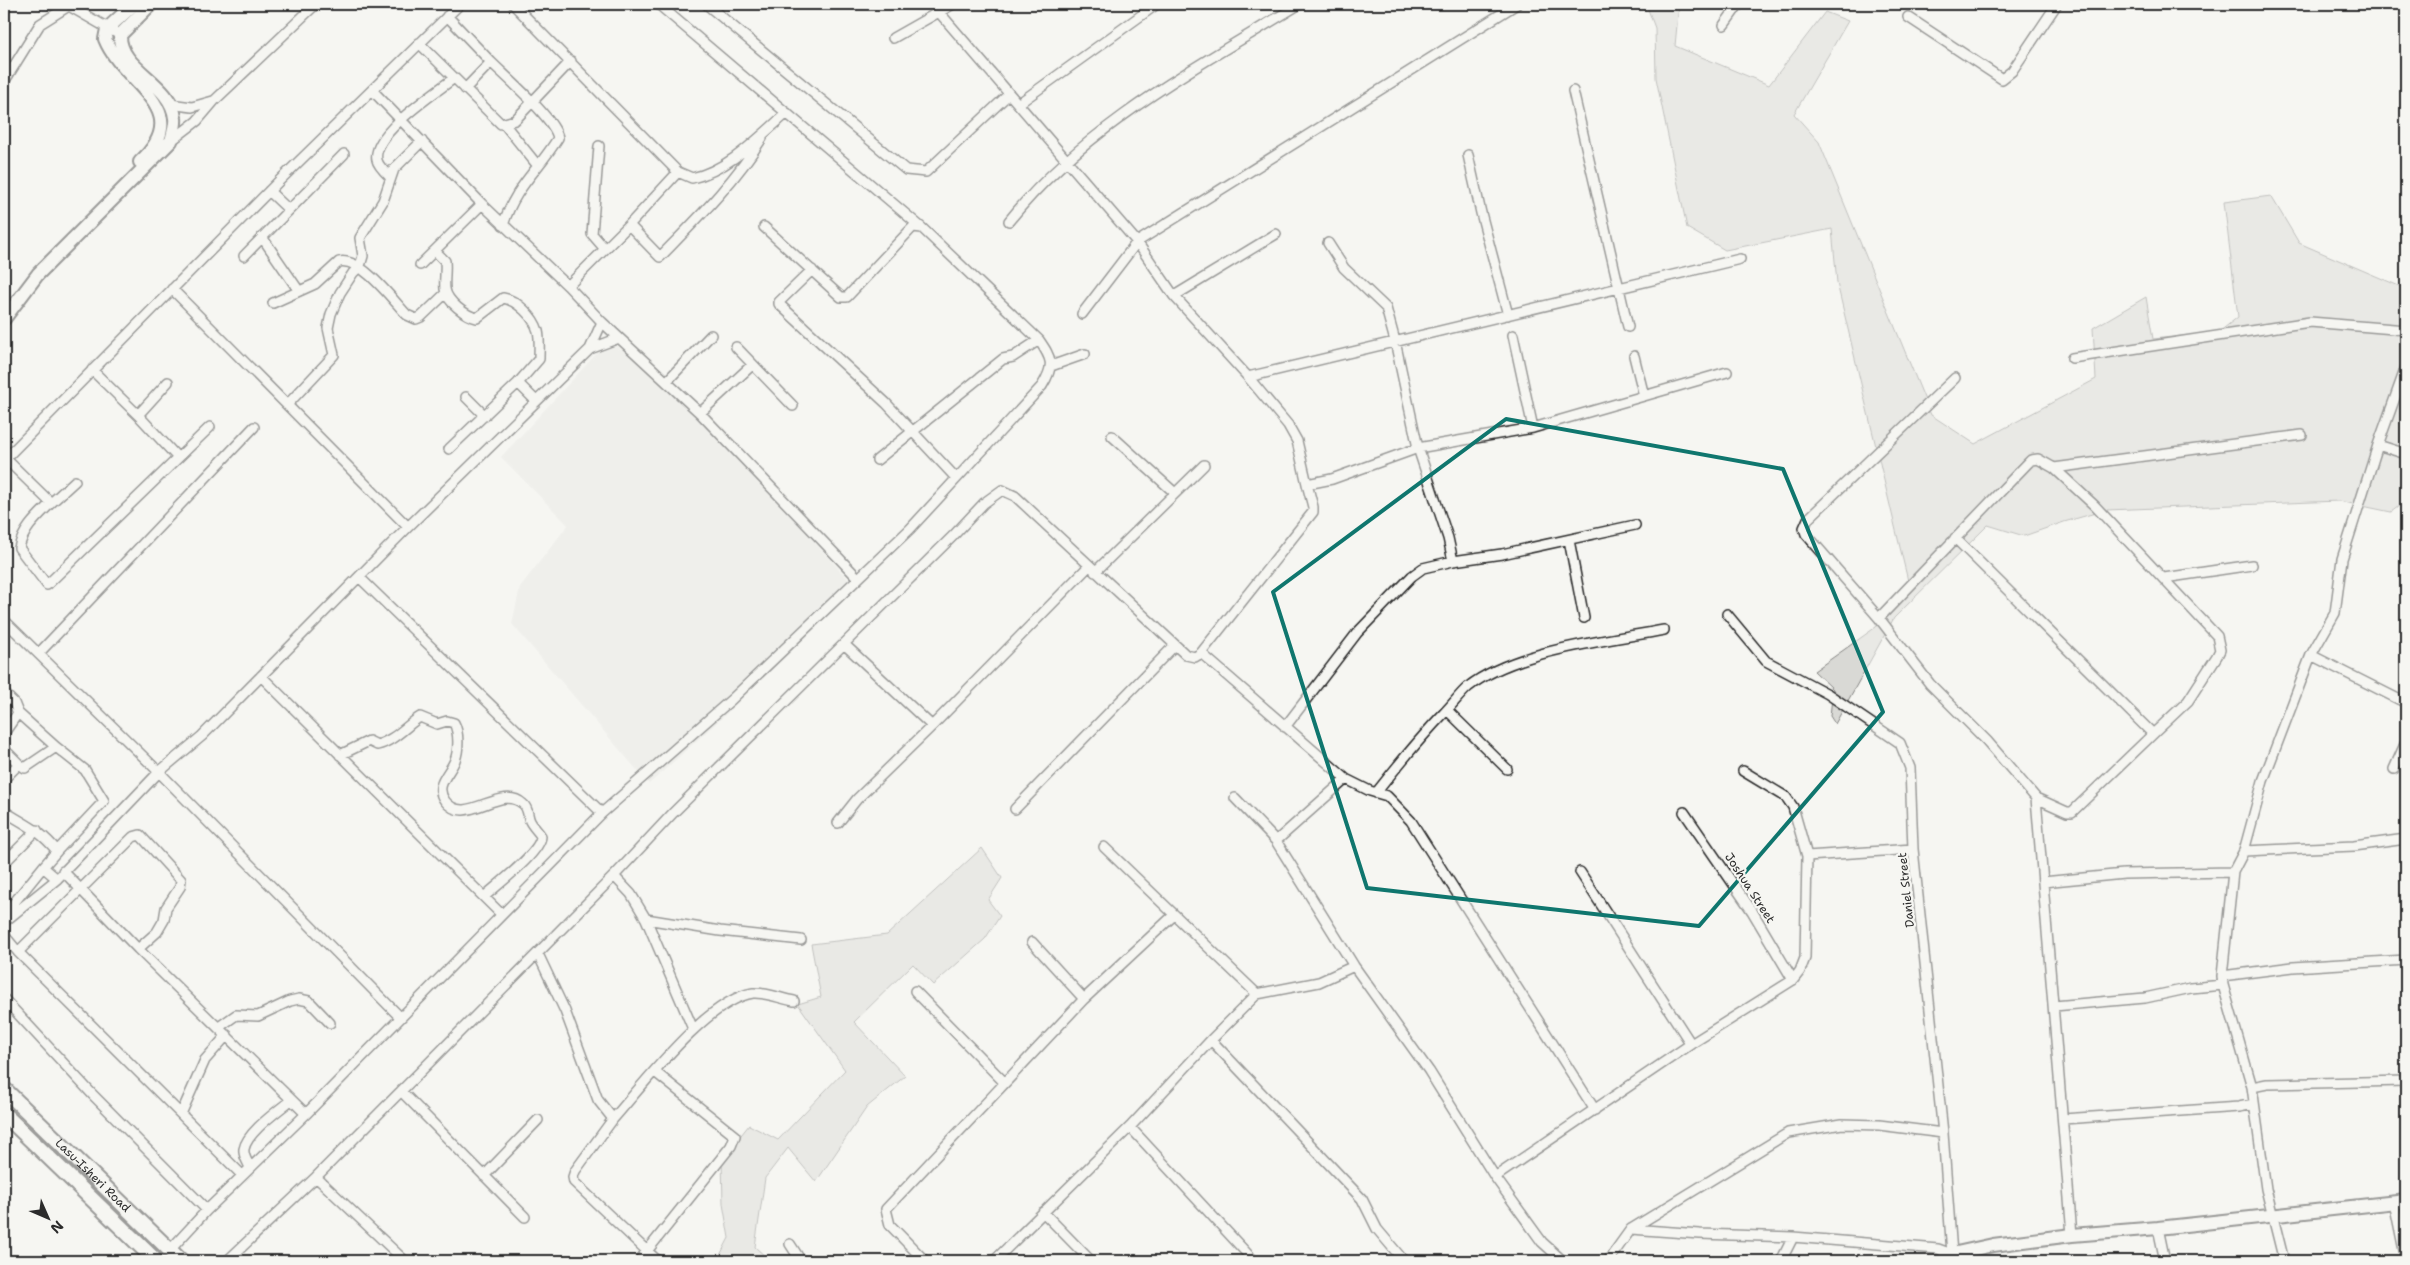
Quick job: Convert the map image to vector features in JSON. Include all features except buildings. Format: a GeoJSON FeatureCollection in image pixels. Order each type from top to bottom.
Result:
{"type":"FeatureCollection","features":[{"type":"Feature","properties":{"kind":"main road","name":"Lasu-Isheri Road"},"geometry":{"type":"LineString","coordinates":[[4,1089],[181,1261]]}},
{"type":"Feature","properties":{"kind":"main road","name":"Lasu-Isheri Road"},"geometry":{"type":"LineString","coordinates":[[4,1114],[156,1261]]}},
{"type":"Feature","properties":{"kind":"main road"},"geometry":{"type":"LineString","coordinates":[[64,1172],[77,1159]]}},
{"type":"Feature","properties":{"kind":"street"},"geometry":{"type":"LineString","coordinates":[[4,305],[33,268],[148,155],[157,142],[163,125],[159,108],[112,55],[105,39],[107,29],[134,4]]}},
{"type":"Feature","properties":{"kind":"street"},"geometry":{"type":"LineString","coordinates":[[151,4],[120,36],[120,46],[126,56],[159,88],[170,104],[175,117],[171,141]]}},
{"type":"Feature","properties":{"kind":"street"},"geometry":{"type":"LineString","coordinates":[[4,319],[38,274],[171,141],[197,121],[214,101],[316,4]]}},
{"type":"Feature","properties":{"kind":"street"},"geometry":{"type":"LineString","coordinates":[[51,503],[5,459],[269,191],[460,4]]}},
{"type":"Feature","properties":{"kind":"street"},"geometry":{"type":"LineString","coordinates":[[513,4],[678,172],[692,178],[712,171],[728,162],[787,113]]}},
{"type":"Feature","properties":{"kind":"street"},"geometry":{"type":"LineString","coordinates":[[170,1250],[207,1210],[306,1114],[602,813],[647,776],[732,699],[910,529],[1042,386],[1051,366],[1050,356],[1039,340],[922,228],[658,4]]}},
{"type":"Feature","properties":{"kind":"street"},"geometry":{"type":"LineString","coordinates":[[706,4],[906,170],[926,172],[1009,94]]}},
{"type":"Feature","properties":{"kind":"street"},"geometry":{"type":"LineString","coordinates":[[227,1261],[316,1177],[538,954],[673,813],[984,503],[1002,490],[1015,496],[1175,645],[1191,657],[1195,657],[1200,653],[1313,512],[1314,507],[1306,484],[1297,441],[1288,425],[1248,377],[1174,296],[1137,242],[1066,162],[932,4]]}},
{"type":"Feature","properties":{"kind":"street"},"geometry":{"type":"LineString","coordinates":[[892,38],[953,4]]}},
{"type":"Feature","properties":{"kind":"street"},"geometry":{"type":"LineString","coordinates":[[1018,104],[1157,4]]}},
{"type":"Feature","properties":{"kind":"street"},"geometry":{"type":"LineString","coordinates":[[1008,221],[1027,198],[1123,114],[1300,4]]}},
{"type":"Feature","properties":{"kind":"street"},"geometry":{"type":"LineString","coordinates":[[1082,314],[1137,242],[1517,4]]}},
{"type":"Feature","properties":{"kind":"street"},"geometry":{"type":"LineString","coordinates":[[1724,25],[1739,4]]}},
{"type":"Feature","properties":{"kind":"street"},"geometry":{"type":"LineString","coordinates":[[1908,17],[2002,79],[2012,71],[2057,4]]}},
{"type":"Feature","properties":{"kind":"street"},"geometry":{"type":"LineString","coordinates":[[4,82],[40,24],[67,7],[71,7],[120,36]]}},
{"type":"Feature","properties":{"kind":"street"},"geometry":{"type":"LineString","coordinates":[[447,16],[531,101],[557,131],[558,138],[517,192],[510,204],[503,224]]}},
{"type":"Feature","properties":{"kind":"street"},"geometry":{"type":"LineString","coordinates":[[419,44],[465,88],[496,122],[505,125],[538,166]]}},
{"type":"Feature","properties":{"kind":"street"},"geometry":{"type":"LineString","coordinates":[[505,125],[515,120],[571,61]]}},
{"type":"Feature","properties":{"kind":"street"},"geometry":{"type":"LineString","coordinates":[[465,88],[491,62]]}},
{"type":"Feature","properties":{"kind":"street"},"geometry":{"type":"LineString","coordinates":[[391,178],[377,162],[377,148],[400,119],[454,78]]}},
{"type":"Feature","properties":{"kind":"street"},"geometry":{"type":"LineString","coordinates":[[372,90],[482,204],[568,286],[602,322],[700,413],[858,578]]}},
{"type":"Feature","properties":{"kind":"street"},"geometry":{"type":"LineString","coordinates":[[1573,91],[1620,286],[1628,327]]}},
{"type":"Feature","properties":{"kind":"street"},"geometry":{"type":"LineString","coordinates":[[170,104],[192,107],[214,101]]}},
{"type":"Feature","properties":{"kind":"street"},"geometry":{"type":"LineString","coordinates":[[629,225],[660,257],[720,195],[745,165],[766,131]]}},
{"type":"Feature","properties":{"kind":"street"},"geometry":{"type":"LineString","coordinates":[[287,405],[334,354],[328,328],[331,314],[340,293],[360,266],[363,256],[360,238],[383,201],[394,169],[422,142]]}},
{"type":"Feature","properties":{"kind":"street"},"geometry":{"type":"LineString","coordinates":[[599,146],[592,234],[605,249]]}},
{"type":"Feature","properties":{"kind":"street"},"geometry":{"type":"LineString","coordinates":[[244,256],[344,154]]}},
{"type":"Feature","properties":{"kind":"street"},"geometry":{"type":"LineString","coordinates":[[1468,156],[1508,314]]}},
{"type":"Feature","properties":{"kind":"street"},"geometry":{"type":"LineString","coordinates":[[568,286],[629,225],[678,172]]}},
{"type":"Feature","properties":{"kind":"street"},"geometry":{"type":"LineString","coordinates":[[269,191],[289,210]]}},
{"type":"Feature","properties":{"kind":"street"},"geometry":{"type":"LineString","coordinates":[[420,264],[482,204]]}},
{"type":"Feature","properties":{"kind":"street"},"geometry":{"type":"LineString","coordinates":[[764,227],[841,297],[847,297],[913,227],[922,228]]}},
{"type":"Feature","properties":{"kind":"street"},"geometry":{"type":"LineString","coordinates":[[1174,296],[1276,234]]}},
{"type":"Feature","properties":{"kind":"street"},"geometry":{"type":"LineString","coordinates":[[262,237],[299,291]]}},
{"type":"Feature","properties":{"kind":"street"},"geometry":{"type":"LineString","coordinates":[[1328,243],[1344,268],[1386,308],[1418,448],[1448,538],[1453,561]]}},
{"type":"Feature","properties":{"kind":"street"},"geometry":{"type":"LineString","coordinates":[[435,251],[445,261],[446,293],[460,309],[471,317],[478,318],[503,298],[509,299],[524,309],[538,332],[539,359],[518,383],[449,449]]}},
{"type":"Feature","properties":{"kind":"street"},"geometry":{"type":"LineString","coordinates":[[1248,377],[1620,286],[1740,259]]}},
{"type":"Feature","properties":{"kind":"street"},"geometry":{"type":"LineString","coordinates":[[273,302],[315,284],[338,262],[344,261],[360,266],[406,315],[416,319],[421,317],[446,293]]}},
{"type":"Feature","properties":{"kind":"street"},"geometry":{"type":"LineString","coordinates":[[812,270],[779,304],[915,432],[956,478]]}},
{"type":"Feature","properties":{"kind":"street"},"geometry":{"type":"LineString","coordinates":[[172,289],[408,527]]}},
{"type":"Feature","properties":{"kind":"street"},"geometry":{"type":"LineString","coordinates":[[4,922],[57,879],[159,772],[202,736],[408,527],[590,349],[602,322]]}},
{"type":"Feature","properties":{"kind":"street"},"geometry":{"type":"LineString","coordinates":[[2072,358],[2310,322],[2406,330]]}},
{"type":"Feature","properties":{"kind":"street"},"geometry":{"type":"LineString","coordinates":[[667,381],[711,334]]}},
{"type":"Feature","properties":{"kind":"street"},"geometry":{"type":"LineString","coordinates":[[1514,335],[1532,428]]}},
{"type":"Feature","properties":{"kind":"street"},"geometry":{"type":"LineString","coordinates":[[590,349],[619,338]]}},
{"type":"Feature","properties":{"kind":"street"},"geometry":{"type":"LineString","coordinates":[[877,460],[915,432],[1004,359],[1013,357],[1039,340]]}},
{"type":"Feature","properties":{"kind":"street"},"geometry":{"type":"LineString","coordinates":[[736,347],[793,406]]}},
{"type":"Feature","properties":{"kind":"street"},"geometry":{"type":"LineString","coordinates":[[1051,366],[1085,354]]}},
{"type":"Feature","properties":{"kind":"street"},"geometry":{"type":"LineString","coordinates":[[1634,356],[1644,396]]}},
{"type":"Feature","properties":{"kind":"street"},"geometry":{"type":"LineString","coordinates":[[700,413],[752,365]]}},
{"type":"Feature","properties":{"kind":"street"},"geometry":{"type":"LineString","coordinates":[[2284,1261],[2266,1189],[2252,1087],[2223,981],[2233,872],[2244,851],[2263,780],[2311,655],[2335,613],[2342,559],[2378,445],[2406,367]]}},
{"type":"Feature","properties":{"kind":"street"},"geometry":{"type":"LineString","coordinates":[[92,370],[178,458]]}},
{"type":"Feature","properties":{"kind":"street"},"geometry":{"type":"LineString","coordinates":[[1306,484],[1332,479],[1418,448],[1532,428],[1727,372]]}},
{"type":"Feature","properties":{"kind":"street"},"geometry":{"type":"LineString","coordinates":[[1879,618],[2031,460],[2038,459],[2054,468],[2164,578],[2213,631],[2220,644],[2220,650],[2188,701],[2072,812],[2067,812],[2036,798],[1987,741],[1930,684],[1879,618],[1806,534],[1805,523],[1877,451],[1955,378]]}},
{"type":"Feature","properties":{"kind":"street"},"geometry":{"type":"LineString","coordinates":[[138,415],[168,382]]}},
{"type":"Feature","properties":{"kind":"street"},"geometry":{"type":"LineString","coordinates":[[518,383],[536,402]]}},
{"type":"Feature","properties":{"kind":"street"},"geometry":{"type":"LineString","coordinates":[[466,397],[485,416]]}},
{"type":"Feature","properties":{"kind":"street"},"geometry":{"type":"LineString","coordinates":[[75,481],[51,503],[21,537],[19,548],[47,585],[210,427]]}},
{"type":"Feature","properties":{"kind":"street"},"geometry":{"type":"LineString","coordinates":[[39,654],[254,427]]}},
{"type":"Feature","properties":{"kind":"street"},"geometry":{"type":"LineString","coordinates":[[2054,468],[2302,435]]}},
{"type":"Feature","properties":{"kind":"street"},"geometry":{"type":"LineString","coordinates":[[1112,436],[1175,493]]}},
{"type":"Feature","properties":{"kind":"street"},"geometry":{"type":"LineString","coordinates":[[2378,445],[2406,454]]}},
{"type":"Feature","properties":{"kind":"street"},"geometry":{"type":"LineString","coordinates":[[838,823],[857,799],[1092,569],[1204,464]]}},
{"type":"Feature","properties":{"kind":"street"},"geometry":{"type":"LineString","coordinates":[[1285,727],[1357,633],[1412,576],[1423,568],[1453,561],[1502,554],[1635,525]]}},
{"type":"Feature","properties":{"kind":"street"},"geometry":{"type":"LineString","coordinates":[[1956,538],[2153,734]]}},
{"type":"Feature","properties":{"kind":"street"},"geometry":{"type":"LineString","coordinates":[[1569,540],[1584,618]]}},
{"type":"Feature","properties":{"kind":"street"},"geometry":{"type":"LineString","coordinates":[[2164,578],[2252,565]]}},
{"type":"Feature","properties":{"kind":"street"},"geometry":{"type":"LineString","coordinates":[[359,577],[602,813]]}},
{"type":"Feature","properties":{"kind":"street","name":"Daniel Street"},"geometry":{"type":"LineString","coordinates":[[1727,614],[1766,661],[1828,694],[1900,743],[1910,768],[1914,849],[1943,1133],[1952,1254]]}},
{"type":"Feature","properties":{"kind":"street"},"geometry":{"type":"LineString","coordinates":[[4,620],[159,772],[400,1017]]}},
{"type":"Feature","properties":{"kind":"street"},"geometry":{"type":"LineString","coordinates":[[1376,793],[1446,710],[1467,688],[1483,677],[1508,665],[1565,649],[1664,630]]}},
{"type":"Feature","properties":{"kind":"street"},"geometry":{"type":"LineString","coordinates":[[844,644],[932,726]]}},
{"type":"Feature","properties":{"kind":"street"},"geometry":{"type":"LineString","coordinates":[[1015,809],[1175,645]]}},
{"type":"Feature","properties":{"kind":"street"},"geometry":{"type":"LineString","coordinates":[[1200,653],[1346,778],[1376,793],[1387,796],[1396,803],[1411,821],[1595,1110]]}},
{"type":"Feature","properties":{"kind":"street"},"geometry":{"type":"LineString","coordinates":[[2311,655],[2406,703]]}},
{"type":"Feature","properties":{"kind":"street"},"geometry":{"type":"LineString","coordinates":[[261,676],[501,914]]}},
{"type":"Feature","properties":{"kind":"street"},"geometry":{"type":"LineString","coordinates":[[4,693],[14,703],[18,713],[56,748],[85,770],[104,801],[57,851],[4,915]]}},
{"type":"Feature","properties":{"kind":"street"},"geometry":{"type":"LineString","coordinates":[[1446,710],[1507,769]]}},
{"type":"Feature","properties":{"kind":"street"},"geometry":{"type":"LineString","coordinates":[[4,733],[18,713]]}},
{"type":"Feature","properties":{"kind":"street"},"geometry":{"type":"LineString","coordinates":[[340,755],[364,742],[369,741],[377,745],[381,744],[405,731],[420,717],[437,724],[447,721],[454,723],[457,731],[456,758],[443,778],[441,793],[445,801],[458,809],[478,807],[506,798],[518,800],[526,807],[529,820],[541,836],[540,843],[533,853],[484,897]]}},
{"type":"Feature","properties":{"kind":"street"},"geometry":{"type":"LineString","coordinates":[[2394,770],[2406,742]]}},
{"type":"Feature","properties":{"kind":"street"},"geometry":{"type":"LineString","coordinates":[[4,749],[18,764],[25,768],[56,748]]}},
{"type":"Feature","properties":{"kind":"street"},"geometry":{"type":"LineString","coordinates":[[4,779],[18,764]]}},
{"type":"Feature","properties":{"kind":"street"},"geometry":{"type":"LineString","coordinates":[[1495,1177],[1691,1044],[1793,980],[1800,971],[1804,958],[1807,856],[1792,807],[1786,797],[1743,771]]}},
{"type":"Feature","properties":{"kind":"street"},"geometry":{"type":"LineString","coordinates":[[1276,841],[1346,778]]}},
{"type":"Feature","properties":{"kind":"street"},"geometry":{"type":"LineString","coordinates":[[1235,798],[1276,841],[1354,966],[1429,1071],[1495,1177],[1542,1242],[1563,1261]]}},
{"type":"Feature","properties":{"kind":"street"},"geometry":{"type":"LineString","coordinates":[[2036,798],[2072,1235]]}},
{"type":"Feature","properties":{"kind":"street"},"geometry":{"type":"LineString","coordinates":[[4,811],[37,830],[46,837],[57,851]]}},
{"type":"Feature","properties":{"kind":"street","name":"Joshua Street"},"geometry":{"type":"LineString","coordinates":[[1684,812],[1752,911],[1793,980]]}},
{"type":"Feature","properties":{"kind":"street"},"geometry":{"type":"LineString","coordinates":[[4,863],[37,830]]}},
{"type":"Feature","properties":{"kind":"street"},"geometry":{"type":"LineString","coordinates":[[18,952],[133,837],[140,835],[181,880],[180,887],[166,908],[164,920],[157,932],[138,949]]}},
{"type":"Feature","properties":{"kind":"street"},"geometry":{"type":"LineString","coordinates":[[2244,851],[2354,846],[2406,840]]}},
{"type":"Feature","properties":{"kind":"street"},"geometry":{"type":"LineString","coordinates":[[1104,847],[1257,994]]}},
{"type":"Feature","properties":{"kind":"street"},"geometry":{"type":"LineString","coordinates":[[1807,856],[1914,849]]}},
{"type":"Feature","properties":{"kind":"street"},"geometry":{"type":"LineString","coordinates":[[43,867],[57,879]]}},
{"type":"Feature","properties":{"kind":"street"},"geometry":{"type":"LineString","coordinates":[[63,871],[138,949],[227,1034],[290,1100],[306,1114]]}},
{"type":"Feature","properties":{"kind":"street"},"geometry":{"type":"LineString","coordinates":[[1580,872],[1691,1044]]}},
{"type":"Feature","properties":{"kind":"street"},"geometry":{"type":"LineString","coordinates":[[2043,882],[2124,874],[2233,872]]}},
{"type":"Feature","properties":{"kind":"street"},"geometry":{"type":"LineString","coordinates":[[614,876],[631,894],[646,919],[693,1029]]}},
{"type":"Feature","properties":{"kind":"street"},"geometry":{"type":"LineString","coordinates":[[924,1261],[890,1225],[886,1219],[886,1209],[1004,1082],[1084,1000],[1174,915]]}},
{"type":"Feature","properties":{"kind":"street"},"geometry":{"type":"LineString","coordinates":[[646,919],[720,931],[801,940]]}},
{"type":"Feature","properties":{"kind":"street"},"geometry":{"type":"LineString","coordinates":[[4,935],[18,952],[242,1175]]}},
{"type":"Feature","properties":{"kind":"street"},"geometry":{"type":"LineString","coordinates":[[1032,942],[1084,1000]]}},
{"type":"Feature","properties":{"kind":"street"},"geometry":{"type":"LineString","coordinates":[[538,954],[565,1012],[598,1100],[613,1119]]}},
{"type":"Feature","properties":{"kind":"street"},"geometry":{"type":"LineString","coordinates":[[2054,1006],[2145,998],[2293,967],[2406,960]]}},
{"type":"Feature","properties":{"kind":"street"},"geometry":{"type":"LineString","coordinates":[[994,1261],[1130,1127],[1211,1040],[1257,994],[1319,982],[1354,966]]}},
{"type":"Feature","properties":{"kind":"street"},"geometry":{"type":"LineString","coordinates":[[915,991],[1004,1082]]}},
{"type":"Feature","properties":{"kind":"street"},"geometry":{"type":"LineString","coordinates":[[658,1261],[574,1182],[575,1171],[613,1119],[693,1029],[735,999],[754,993],[794,1001]]}},
{"type":"Feature","properties":{"kind":"street"},"geometry":{"type":"LineString","coordinates":[[4,999],[92,1094],[207,1210]]}},
{"type":"Feature","properties":{"kind":"street"},"geometry":{"type":"LineString","coordinates":[[219,1027],[236,1015],[258,1016],[290,1001],[299,999],[308,1001],[330,1023]]}},
{"type":"Feature","properties":{"kind":"street"},"geometry":{"type":"LineString","coordinates":[[181,1114],[205,1060],[227,1034]]}},
{"type":"Feature","properties":{"kind":"street"},"geometry":{"type":"LineString","coordinates":[[1211,1040],[1362,1199],[1377,1229],[1404,1261]]}},
{"type":"Feature","properties":{"kind":"street"},"geometry":{"type":"LineString","coordinates":[[638,1261],[731,1146],[735,1136],[656,1072]]}},
{"type":"Feature","properties":{"kind":"street"},"geometry":{"type":"LineString","coordinates":[[2252,1087],[2267,1084],[2406,1081]]}},
{"type":"Feature","properties":{"kind":"street"},"geometry":{"type":"LineString","coordinates":[[401,1091],[525,1217]]}},
{"type":"Feature","properties":{"kind":"street"},"geometry":{"type":"LineString","coordinates":[[250,1167],[245,1158],[244,1150],[246,1143],[252,1134],[290,1100]]}},
{"type":"Feature","properties":{"kind":"street"},"geometry":{"type":"LineString","coordinates":[[2063,1119],[2239,1107],[2254,1104]]}},
{"type":"Feature","properties":{"kind":"street"},"geometry":{"type":"LineString","coordinates":[[484,1176],[538,1120]]}},
{"type":"Feature","properties":{"kind":"street"},"geometry":{"type":"LineString","coordinates":[[1608,1261],[1631,1228],[1788,1134],[1842,1124],[1879,1125],[1943,1133]]}},
{"type":"Feature","properties":{"kind":"street"},"geometry":{"type":"LineString","coordinates":[[1130,1127],[1254,1261]]}},
{"type":"Feature","properties":{"kind":"street"},"geometry":{"type":"LineString","coordinates":[[316,1177],[405,1261]]}},
{"type":"Feature","properties":{"kind":"street"},"geometry":{"type":"LineString","coordinates":[[1941,1261],[1952,1254],[1973,1248],[2072,1235],[2158,1228],[2272,1214],[2400,1202],[2406,1260]]}},
{"type":"Feature","properties":{"kind":"street"},"geometry":{"type":"LineString","coordinates":[[1043,1212],[1092,1261]]}},
{"type":"Feature","properties":{"kind":"street"},"geometry":{"type":"LineString","coordinates":[[1631,1228],[1700,1234],[1794,1237],[1938,1249],[1952,1254]]}},
{"type":"Feature","properties":{"kind":"street"},"geometry":{"type":"LineString","coordinates":[[2158,1228],[2164,1261]]}},
{"type":"Feature","properties":{"kind":"street"},"geometry":{"type":"LineString","coordinates":[[1781,1261],[1794,1237]]}},
{"type":"Feature","properties":{"kind":"street"},"geometry":{"type":"LineString","coordinates":[[790,1244],[801,1261]]}},
{"type":"Feature","properties":{"kind":"highlighted area"},"geometry":{"type":"Polygon","coordinates":[[[1506,419],[1783,469],[1883,712],[1699,926],[1367,888],[1273,592],[1506,419]]]}},
{"type":"Feature","properties":{"kind":"shaded area"},"geometry":{"type":"Polygon","coordinates":[[[1646,4],[1679,4],[1675,46],[1769,85],[1825,12],[1848,21],[1794,114],[1819,142],[1931,415],[1975,444],[2096,379],[2093,328],[2146,297],[2153,339],[2219,332],[2238,317],[2224,202],[2271,196],[2299,243],[2406,289],[2406,501],[2391,512],[2339,501],[2106,510],[2024,536],[1988,525],[1894,618],[1835,724],[1830,716],[1833,689],[1814,671],[1876,627],[1908,581],[1837,283],[1832,229],[1725,250],[1687,228],[1656,78],[1655,28],[1646,4]]]}},
{"type":"Feature","properties":{"kind":"shaded area"},"geometry":{"type":"Polygon","coordinates":[[[616,346],[634,356],[746,467],[850,581],[845,596],[724,716],[649,784],[512,624],[520,587],[568,525],[501,457],[598,352],[616,346]]]}},
{"type":"Feature","properties":{"kind":"shaded area"},"geometry":{"type":"Polygon","coordinates":[[[982,848],[1002,878],[988,900],[1000,916],[985,939],[933,985],[913,964],[854,1022],[905,1076],[867,1107],[816,1182],[788,1148],[765,1178],[755,1247],[767,1258],[766,1261],[717,1261],[729,1238],[723,1204],[722,1159],[749,1125],[778,1140],[845,1070],[798,1004],[821,997],[811,944],[887,935],[982,848]]]}}]}
